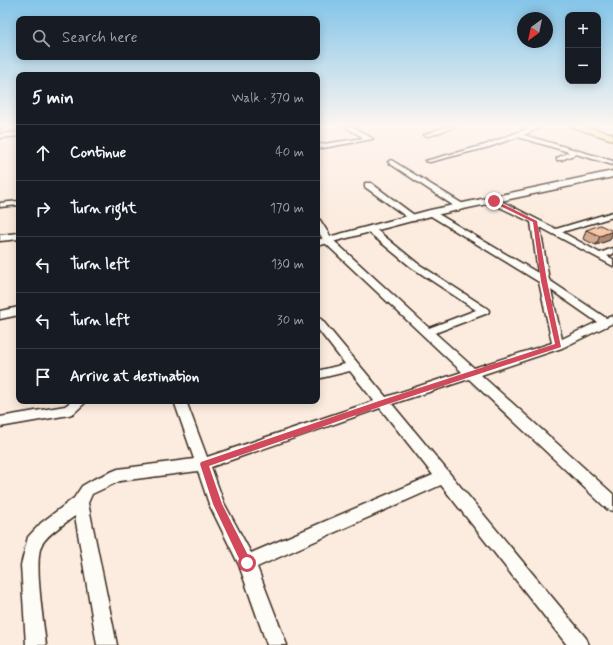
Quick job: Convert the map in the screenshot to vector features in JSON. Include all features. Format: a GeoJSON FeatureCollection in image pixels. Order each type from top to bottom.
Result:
{"type":"FeatureCollection","features":[{"type":"Feature","properties":{"kind":"street"},"geometry":{"type":"LineString","coordinates":[[428,161],[447,156]]}},
{"type":"Feature","properties":{"kind":"street"},"geometry":{"type":"LineString","coordinates":[[559,159],[566,156]]}},
{"type":"Feature","properties":{"kind":"street"},"geometry":{"type":"LineString","coordinates":[[590,156],[613,163]]}},
{"type":"Feature","properties":{"kind":"street"},"geometry":{"type":"LineString","coordinates":[[391,162],[460,206]]}},
{"type":"Feature","properties":{"kind":"street"},"geometry":{"type":"LineString","coordinates":[[322,242],[460,206],[494,201],[613,174]]}},
{"type":"Feature","properties":{"kind":"street"},"geometry":{"type":"LineString","coordinates":[[368,185],[414,218]]}},
{"type":"Feature","properties":{"kind":"street"},"geometry":{"type":"LineString","coordinates":[[494,201],[535,221],[613,263]]}},
{"type":"Feature","properties":{"kind":"street"},"geometry":{"type":"LineString","coordinates":[[0,205],[16,203]]}},
{"type":"Feature","properties":{"kind":"street"},"geometry":{"type":"LineString","coordinates":[[430,214],[610,321]]}},
{"type":"Feature","properties":{"kind":"street"},"geometry":{"type":"LineString","coordinates":[[554,232],[613,214]]}},
{"type":"Feature","properties":{"kind":"street"},"geometry":{"type":"LineString","coordinates":[[535,221],[544,281],[558,345]]}},
{"type":"Feature","properties":{"kind":"street"},"geometry":{"type":"LineString","coordinates":[[370,229],[414,264],[484,310],[428,332]]}},
{"type":"Feature","properties":{"kind":"street"},"geometry":{"type":"LineString","coordinates":[[0,238],[16,236]]}},
{"type":"Feature","properties":{"kind":"street"},"geometry":{"type":"LineString","coordinates":[[322,242],[428,332],[613,504]]}},
{"type":"Feature","properties":{"kind":"street"},"geometry":{"type":"LineString","coordinates":[[599,256],[613,251]]}},
{"type":"Feature","properties":{"kind":"street"},"geometry":{"type":"LineString","coordinates":[[0,315],[16,311]]}},
{"type":"Feature","properties":{"kind":"street"},"geometry":{"type":"LineString","coordinates":[[36,645],[30,565],[34,542],[47,528],[80,503],[87,490],[118,475],[204,464],[558,345],[610,321]]}},
{"type":"Feature","properties":{"kind":"street"},"geometry":{"type":"LineString","coordinates":[[320,325],[579,645]]}},
{"type":"Feature","properties":{"kind":"street"},"geometry":{"type":"LineString","coordinates":[[320,374],[353,366]]}},
{"type":"Feature","properties":{"kind":"street"},"geometry":{"type":"LineString","coordinates":[[0,422],[69,410],[77,404]]}},
{"type":"Feature","properties":{"kind":"street"},"geometry":{"type":"LineString","coordinates":[[181,404],[204,464],[217,504],[247,563],[277,645]]}},
{"type":"Feature","properties":{"kind":"street"},"geometry":{"type":"LineString","coordinates":[[247,563],[444,477]]}},
{"type":"Feature","properties":{"kind":"street"},"geometry":{"type":"LineString","coordinates":[[80,503],[107,645]]}},
{"type":"Feature","properties":{"kind":"building"},"geometry":{"type":"Polygon","coordinates":[[[600,225],[613,231],[600,236],[586,230],[600,225]]]}},
{"type":"Feature","properties":{"kind":"route"},"geometry":{"type":"LineString","coordinates":[[247,563],[217,504],[204,464],[558,345],[544,281],[535,221],[494,201]]}}]}
